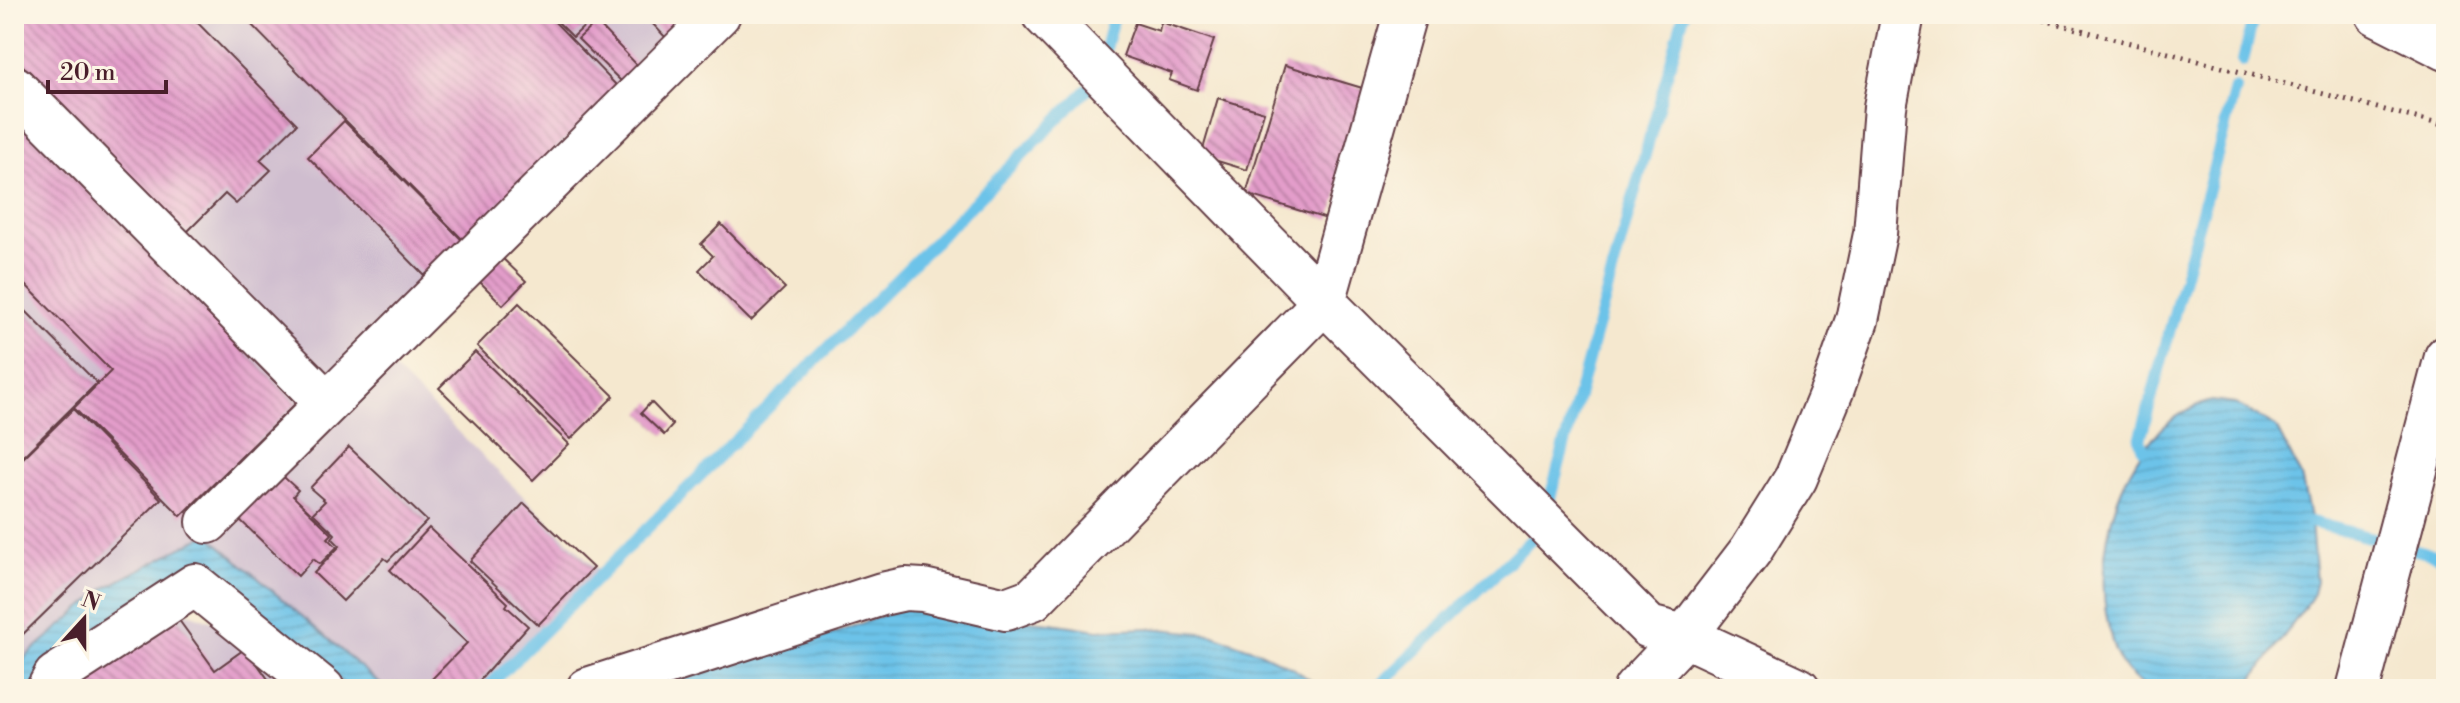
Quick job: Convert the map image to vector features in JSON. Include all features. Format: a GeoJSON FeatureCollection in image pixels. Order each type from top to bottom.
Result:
{"type":"FeatureCollection","features":[{"type":"Feature","properties":{"kind":"street"},"geometry":{"type":"LineString","coordinates":[[208,522],[719,14]]}},
{"type":"Feature","properties":{"kind":"street"},"geometry":{"type":"LineString","coordinates":[[1043,14],[1324,302],[1649,627],[1685,636],[1799,689]]}},
{"type":"Feature","properties":{"kind":"street"},"geometry":{"type":"LineString","coordinates":[[588,689],[905,589],[923,590],[1006,609],[1033,599],[1324,302],[1405,14]]}},
{"type":"Feature","properties":{"kind":"street"},"geometry":{"type":"LineString","coordinates":[[1635,689],[1685,636],[1751,550],[1796,478],[1832,391],[1857,320],[1875,234],[1885,107],[1903,14]]}},
{"type":"Feature","properties":{"kind":"street"},"geometry":{"type":"LineString","coordinates":[[2377,14],[2446,49]]}},
{"type":"Feature","properties":{"kind":"street"},"geometry":{"type":"LineString","coordinates":[[14,87],[327,403]]}},
{"type":"Feature","properties":{"kind":"street"},"geometry":{"type":"LineString","coordinates":[[2358,689],[2446,357]]}},
{"type":"Feature","properties":{"kind":"street"},"geometry":{"type":"LineString","coordinates":[[48,689],[55,676],[195,585],[323,689]]}},
{"type":"Feature","properties":{"kind":"path"},"geometry":{"type":"LineString","coordinates":[[2020,14],[2446,126]]}},
{"type":"Feature","properties":{"kind":"shaded area"},"geometry":{"type":"Polygon","coordinates":[[[14,14],[706,14],[345,371],[323,373],[14,63],[14,14]]]}},
{"type":"Feature","properties":{"kind":"shaded area"},"geometry":{"type":"Polygon","coordinates":[[[14,105],[298,390],[385,360],[598,570],[480,689],[386,689],[207,535],[26,656],[14,678],[14,105]]]}},
{"type":"Feature","properties":{"kind":"shaded area"},"geometry":{"type":"Polygon","coordinates":[[[180,610],[243,633],[307,689],[64,689],[180,610]]]}},
{"type":"Feature","properties":{"kind":"water"},"geometry":{"type":"Polygon","coordinates":[[[2212,401],[2235,404],[2276,427],[2301,476],[2311,522],[2316,582],[2312,597],[2254,678],[2250,689],[2148,689],[2130,675],[2121,663],[2107,618],[2105,555],[2111,521],[2122,488],[2137,459],[2158,433],[2182,413],[2212,401]]]}},
{"type":"Feature","properties":{"kind":"water"},"geometry":{"type":"Polygon","coordinates":[[[207,534],[386,689],[349,689],[204,560],[120,610],[35,689],[14,689],[14,678],[26,656],[105,588],[207,534]]]}},
{"type":"Feature","properties":{"kind":"water"},"geometry":{"type":"Polygon","coordinates":[[[903,608],[1098,630],[1150,628],[1211,634],[1293,668],[1322,689],[647,689],[782,645],[816,640],[903,608]]]}},
{"type":"Feature","properties":{"kind":"building"},"geometry":{"type":"Polygon","coordinates":[[[14,14],[189,14],[297,124],[260,160],[271,170],[236,204],[225,194],[187,232],[14,57],[14,14]]]}},
{"type":"Feature","properties":{"kind":"building"},"geometry":{"type":"Polygon","coordinates":[[[241,14],[547,14],[618,87],[462,239],[241,14]]]}},
{"type":"Feature","properties":{"kind":"building"},"geometry":{"type":"Polygon","coordinates":[[[550,14],[597,14],[573,37],[550,14]]]}},
{"type":"Feature","properties":{"kind":"building"},"geometry":{"type":"Polygon","coordinates":[[[652,14],[698,14],[666,38],[651,22],[656,18],[652,14]]]}},
{"type":"Feature","properties":{"kind":"building"},"geometry":{"type":"Polygon","coordinates":[[[596,22],[638,66],[622,82],[578,39],[596,22]]]}},
{"type":"Feature","properties":{"kind":"building"},"geometry":{"type":"Polygon","coordinates":[[[1161,22],[1214,40],[1197,90],[1169,80],[1172,73],[1123,56],[1135,23],[1159,31],[1161,22]]]}},
{"type":"Feature","properties":{"kind":"building"},"geometry":{"type":"Polygon","coordinates":[[[1285,65],[1369,90],[1330,220],[1246,194],[1285,65]]]}},
{"type":"Feature","properties":{"kind":"building"},"geometry":{"type":"Polygon","coordinates":[[[1218,98],[1264,112],[1247,170],[1201,156],[1218,98]]]}},
{"type":"Feature","properties":{"kind":"building"},"geometry":{"type":"Polygon","coordinates":[[[14,116],[296,403],[181,516],[74,408],[111,371],[14,273],[14,116]]]}},
{"type":"Feature","properties":{"kind":"building"},"geometry":{"type":"Polygon","coordinates":[[[344,121],[462,240],[425,276],[308,157],[344,121]]]}},
{"type":"Feature","properties":{"kind":"building"},"geometry":{"type":"Polygon","coordinates":[[[721,224],[785,288],[751,321],[699,270],[713,256],[701,244],[721,224]]]}},
{"type":"Feature","properties":{"kind":"building"},"geometry":{"type":"Polygon","coordinates":[[[497,253],[526,281],[503,305],[474,276],[497,253]]]}},
{"type":"Feature","properties":{"kind":"building"},"geometry":{"type":"Polygon","coordinates":[[[14,299],[97,383],[14,465],[14,299]]]}},
{"type":"Feature","properties":{"kind":"building"},"geometry":{"type":"Polygon","coordinates":[[[519,303],[614,396],[571,439],[477,346],[519,303]]]}},
{"type":"Feature","properties":{"kind":"building"},"geometry":{"type":"Polygon","coordinates":[[[475,352],[569,444],[533,480],[439,388],[475,352]]]}},
{"type":"Feature","properties":{"kind":"building"},"geometry":{"type":"Polygon","coordinates":[[[651,402],[673,425],[664,435],[641,413],[651,402]]]}},
{"type":"Feature","properties":{"kind":"building"},"geometry":{"type":"Polygon","coordinates":[[[73,409],[161,499],[14,643],[14,467],[73,409]]]}},
{"type":"Feature","properties":{"kind":"building"},"geometry":{"type":"Polygon","coordinates":[[[349,447],[427,521],[388,561],[384,558],[343,601],[314,573],[340,546],[332,538],[335,534],[313,513],[325,501],[310,488],[349,447]]]}},
{"type":"Feature","properties":{"kind":"building"},"geometry":{"type":"Polygon","coordinates":[[[274,468],[298,490],[293,496],[332,534],[328,538],[337,547],[320,564],[313,559],[298,576],[238,518],[274,468]]]}},
{"type":"Feature","properties":{"kind":"building"},"geometry":{"type":"Polygon","coordinates":[[[524,503],[593,568],[538,625],[470,561],[524,503]]]}},
{"type":"Feature","properties":{"kind":"building"},"geometry":{"type":"Polygon","coordinates":[[[429,528],[528,626],[472,689],[439,689],[430,681],[467,643],[390,570],[429,528]]]}},
{"type":"Feature","properties":{"kind":"building"},"geometry":{"type":"Polygon","coordinates":[[[176,616],[215,670],[246,648],[275,689],[73,689],[176,616]]]}},
{"type":"Feature","properties":{"kind":"waterway"},"geometry":{"type":"LineString","coordinates":[[1103,56],[1114,14]]}},
{"type":"Feature","properties":{"kind":"waterway"},"geometry":{"type":"LineString","coordinates":[[1546,512],[1684,14]]}},
{"type":"Feature","properties":{"kind":"waterway"},"geometry":{"type":"LineString","coordinates":[[2243,61],[2254,14]]}},
{"type":"Feature","properties":{"kind":"waterway"},"geometry":{"type":"LineString","coordinates":[[486,689],[1088,89]]}},
{"type":"Feature","properties":{"kind":"waterway"},"geometry":{"type":"LineString","coordinates":[[2143,449],[2140,440],[2235,89]]}},
{"type":"Feature","properties":{"kind":"waterway"},"geometry":{"type":"LineString","coordinates":[[2311,522],[2384,541]]}},
{"type":"Feature","properties":{"kind":"waterway"},"geometry":{"type":"LineString","coordinates":[[1376,689],[1535,536]]}},
{"type":"Feature","properties":{"kind":"waterway"},"geometry":{"type":"LineString","coordinates":[[2405,547],[2446,558]]}}]}
